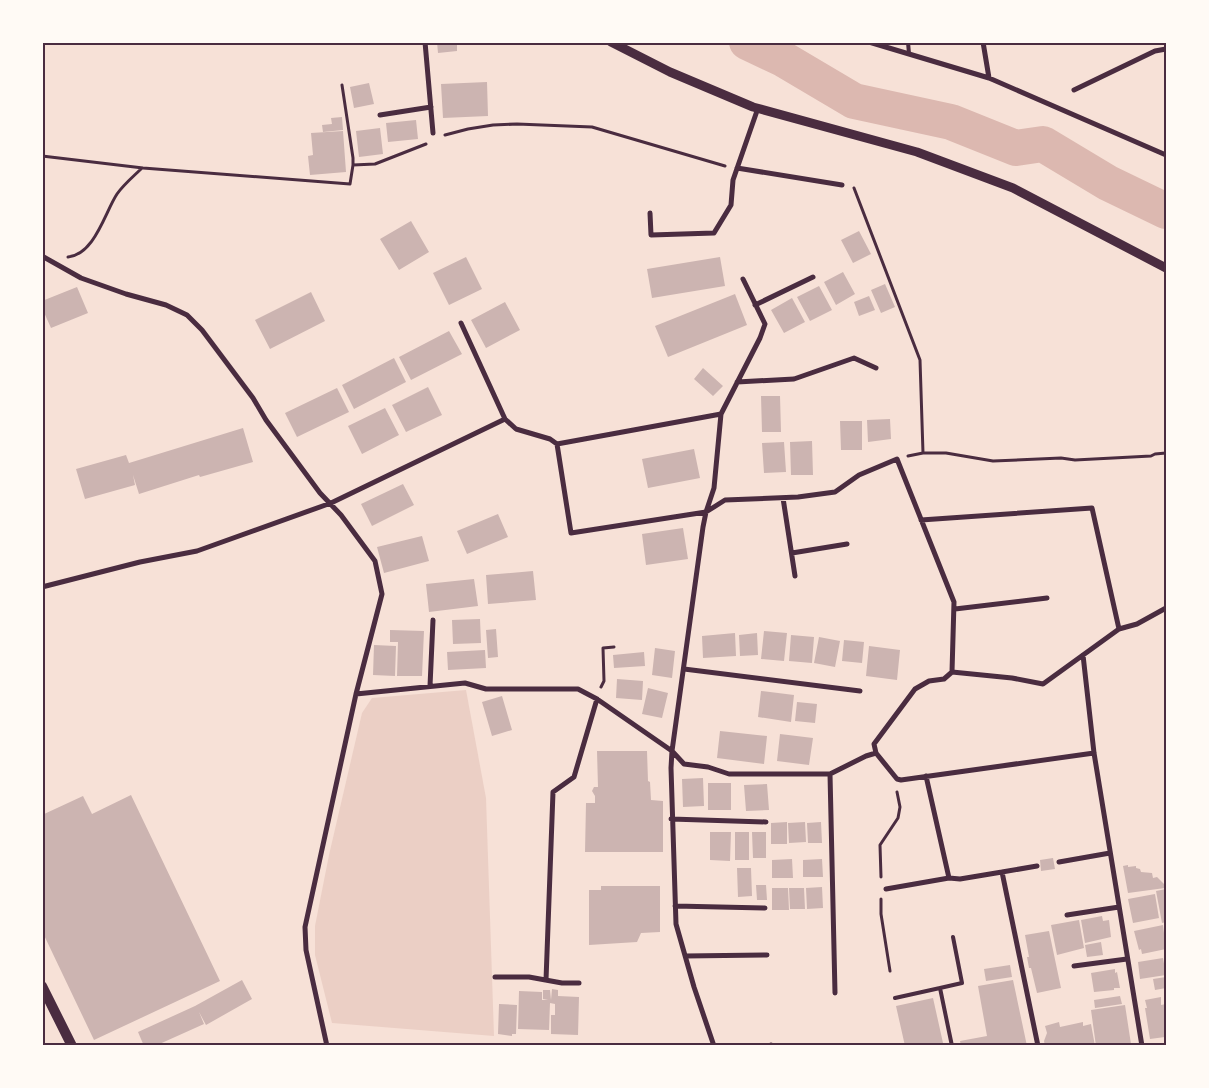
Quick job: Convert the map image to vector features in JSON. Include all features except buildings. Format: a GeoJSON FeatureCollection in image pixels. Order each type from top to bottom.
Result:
{"type":"FeatureCollection","features":[{"type":"Feature","properties":{"kind":"main road"},"geometry":{"type":"LineString","coordinates":[[42,986],[72,1046]]}},
{"type":"Feature","properties":{"kind":"street"},"geometry":{"type":"LineString","coordinates":[[425,42],[433,133]]}},
{"type":"Feature","properties":{"kind":"street"},"geometry":{"type":"LineString","coordinates":[[611,42],[670,72],[758,108],[917,152],[1013,188],[1166,268]]}},
{"type":"Feature","properties":{"kind":"street"},"geometry":{"type":"LineString","coordinates":[[869,42],[989,78],[1166,155]]}},
{"type":"Feature","properties":{"kind":"street"},"geometry":{"type":"LineString","coordinates":[[983,42],[989,78]]}},
{"type":"Feature","properties":{"kind":"street"},"geometry":{"type":"LineString","coordinates":[[1074,90],[1155,51],[1166,49]]}},
{"type":"Feature","properties":{"kind":"street"},"geometry":{"type":"LineString","coordinates":[[380,115],[431,107]]}},
{"type":"Feature","properties":{"kind":"street"},"geometry":{"type":"LineString","coordinates":[[650,213],[651,235],[714,233],[731,205],[737,168],[758,108]]}},
{"type":"Feature","properties":{"kind":"street"},"geometry":{"type":"LineString","coordinates":[[737,168],[842,185]]}},
{"type":"Feature","properties":{"kind":"street"},"geometry":{"type":"LineString","coordinates":[[42,256],[82,278],[126,294],[166,304],[188,315],[202,330],[253,398],[266,420],[315,486],[341,515],[375,561],[382,594],[356,694],[305,927],[306,950],[327,1046]]}},
{"type":"Feature","properties":{"kind":"street"},"geometry":{"type":"LineString","coordinates":[[755,305],[813,277]]}},
{"type":"Feature","properties":{"kind":"street"},"geometry":{"type":"LineString","coordinates":[[713,1045],[676,924],[671,819],[672,751],[706,512],[714,488],[721,414],[760,338],[765,324],[743,279]]}},
{"type":"Feature","properties":{"kind":"street"},"geometry":{"type":"LineString","coordinates":[[461,324],[505,420],[516,429],[550,439],[557,444],[571,534],[706,512],[725,500],[783,498],[835,492],[859,475],[898,459],[954,602],[952,672],[944,679],[928,681],[915,689],[874,744],[876,753],[897,779],[1094,753]]}},
{"type":"Feature","properties":{"kind":"street"},"geometry":{"type":"LineString","coordinates":[[737,382],[794,379],[854,358],[876,368]]}},
{"type":"Feature","properties":{"kind":"street"},"geometry":{"type":"LineString","coordinates":[[557,444],[721,414]]}},
{"type":"Feature","properties":{"kind":"street"},"geometry":{"type":"LineString","coordinates":[[42,588],[140,562],[197,551],[331,504],[505,420]]}},
{"type":"Feature","properties":{"kind":"street"},"geometry":{"type":"LineString","coordinates":[[783,498],[795,576]]}},
{"type":"Feature","properties":{"kind":"street"},"geometry":{"type":"LineString","coordinates":[[921,520],[1092,508],[1119,629]]}},
{"type":"Feature","properties":{"kind":"street"},"geometry":{"type":"LineString","coordinates":[[792,553],[847,544]]}},
{"type":"Feature","properties":{"kind":"street"},"geometry":{"type":"LineString","coordinates":[[955,610],[1047,598]]}},
{"type":"Feature","properties":{"kind":"street"},"geometry":{"type":"LineString","coordinates":[[952,672],[1012,678],[1043,684],[1119,629],[1137,624],[1166,608]]}},
{"type":"Feature","properties":{"kind":"street"},"geometry":{"type":"LineString","coordinates":[[430,686],[433,620]]}},
{"type":"Feature","properties":{"kind":"street"},"geometry":{"type":"LineString","coordinates":[[1083,655],[1094,753],[1142,1046]]}},
{"type":"Feature","properties":{"kind":"street"},"geometry":{"type":"LineString","coordinates":[[684,669],[860,691]]}},
{"type":"Feature","properties":{"kind":"street"},"geometry":{"type":"LineString","coordinates":[[356,694],[465,683],[486,689],[578,689],[597,699],[672,751],[684,764],[708,767],[729,774],[830,774],[876,753]]}},
{"type":"Feature","properties":{"kind":"street"},"geometry":{"type":"LineString","coordinates":[[546,980],[553,792],[574,778],[597,699]]}},
{"type":"Feature","properties":{"kind":"street"},"geometry":{"type":"LineString","coordinates":[[830,774],[835,993]]}},
{"type":"Feature","properties":{"kind":"street"},"geometry":{"type":"LineString","coordinates":[[926,776],[948,878]]}},
{"type":"Feature","properties":{"kind":"street"},"geometry":{"type":"LineString","coordinates":[[671,819],[766,822]]}},
{"type":"Feature","properties":{"kind":"street"},"geometry":{"type":"LineString","coordinates":[[1059,862],[1110,853]]}},
{"type":"Feature","properties":{"kind":"street"},"geometry":{"type":"LineString","coordinates":[[886,889],[948,878],[960,879],[1038,866]]}},
{"type":"Feature","properties":{"kind":"street"},"geometry":{"type":"LineString","coordinates":[[1002,872],[1038,1046]]}},
{"type":"Feature","properties":{"kind":"street"},"geometry":{"type":"LineString","coordinates":[[675,906],[765,908]]}},
{"type":"Feature","properties":{"kind":"street"},"geometry":{"type":"LineString","coordinates":[[1067,915],[1119,907]]}},
{"type":"Feature","properties":{"kind":"street"},"geometry":{"type":"LineString","coordinates":[[685,956],[766,955]]}},
{"type":"Feature","properties":{"kind":"street"},"geometry":{"type":"LineString","coordinates":[[1074,966],[1127,959]]}},
{"type":"Feature","properties":{"kind":"street"},"geometry":{"type":"LineString","coordinates":[[495,978],[528,977],[579,983]]}},
{"type":"Feature","properties":{"kind":"lane"},"geometry":{"type":"LineString","coordinates":[[908,42],[909,54]]}},
{"type":"Feature","properties":{"kind":"lane"},"geometry":{"type":"LineString","coordinates":[[895,998],[962,983],[953,937]]}},
{"type":"Feature","properties":{"kind":"lane"},"geometry":{"type":"LineString","coordinates":[[940,988],[952,1046]]}},
{"type":"Feature","properties":{"kind":"path"},"geometry":{"type":"LineString","coordinates":[[42,156],[142,168],[350,184],[353,165],[342,85]]}},
{"type":"Feature","properties":{"kind":"path"},"geometry":{"type":"LineString","coordinates":[[443,136],[468,129],[501,124],[592,127],[648,145],[737,168]]}},
{"type":"Feature","properties":{"kind":"path"},"geometry":{"type":"LineString","coordinates":[[353,165],[375,164],[427,143]]}},
{"type":"Feature","properties":{"kind":"path"},"geometry":{"type":"LineString","coordinates":[[51,261],[75,256],[95,237],[117,194],[142,168]]}},
{"type":"Feature","properties":{"kind":"path"},"geometry":{"type":"LineString","coordinates":[[850,182],[861,202],[920,360],[923,453]]}},
{"type":"Feature","properties":{"kind":"path"},"geometry":{"type":"LineString","coordinates":[[898,459],[923,453],[946,453],[993,461],[1061,458],[1075,460],[1151,456],[1166,453]]}},
{"type":"Feature","properties":{"kind":"path"},"geometry":{"type":"LineString","coordinates":[[597,699],[604,681],[603,648],[614,647]]}},
{"type":"Feature","properties":{"kind":"path"},"geometry":{"type":"LineString","coordinates":[[881,884],[880,845],[898,818],[900,807],[896,787],[899,779]]}},
{"type":"Feature","properties":{"kind":"path"},"geometry":{"type":"LineString","coordinates":[[881,894],[890,971]]}},
{"type":"Feature","properties":{"kind":"shaded area"},"geometry":{"type":"Polygon","coordinates":[[[466,690],[486,798],[494,1036],[332,1023],[315,955],[315,926],[329,855],[362,713],[372,698],[466,690]]]}},
{"type":"Feature","properties":{"kind":"waterway"},"geometry":{"type":"LineString","coordinates":[[747,42],[783,59],[854,101],[951,122],[1016,148],[1043,144],[1108,183],[1166,211]]}}]}
